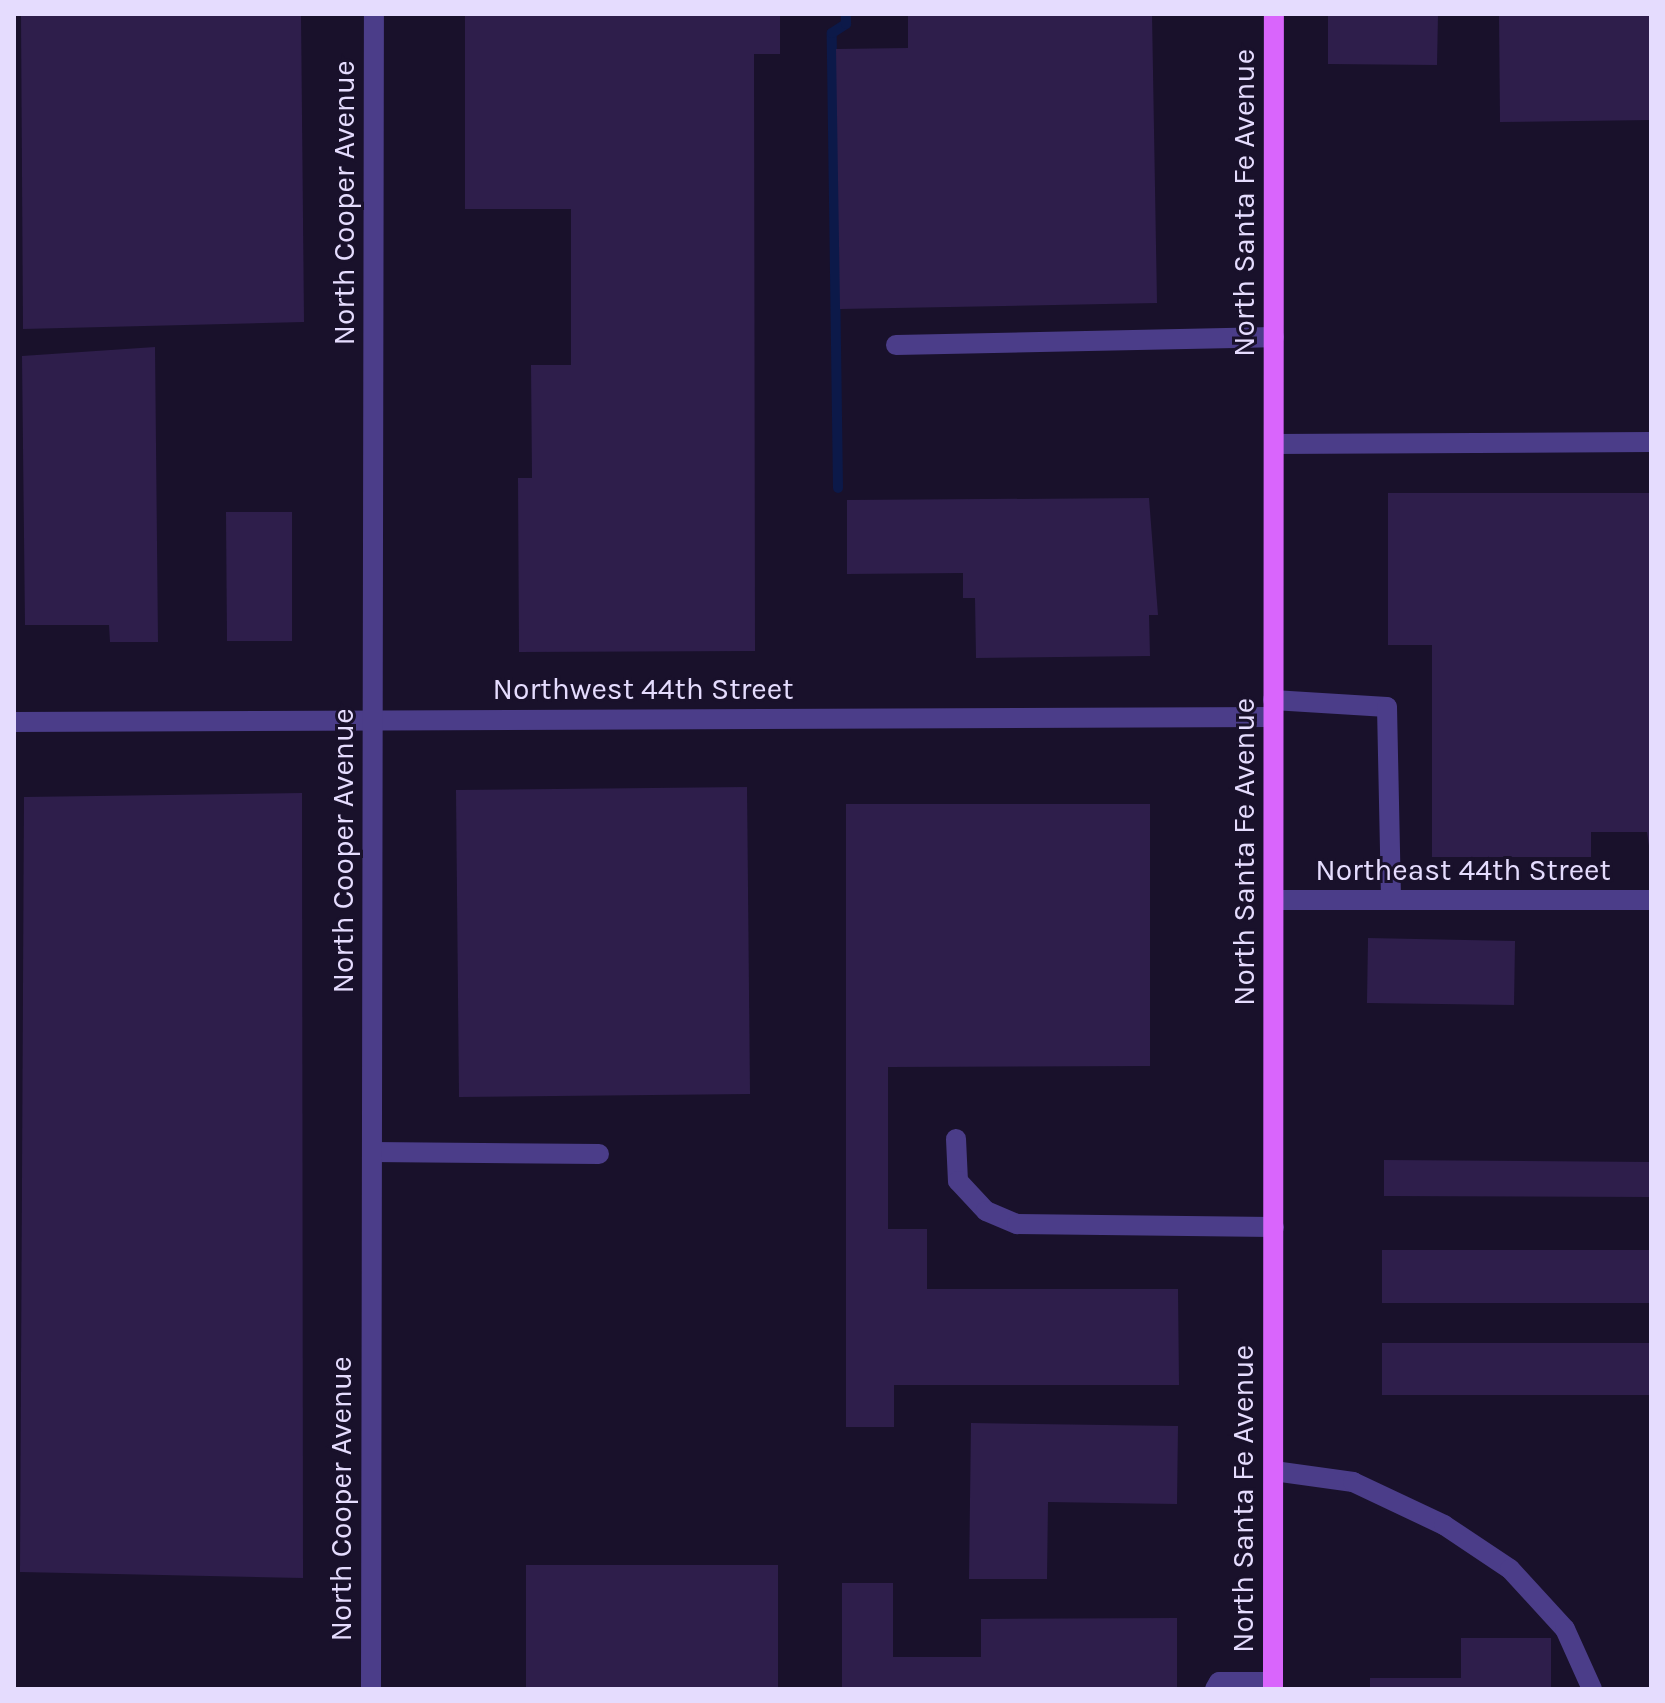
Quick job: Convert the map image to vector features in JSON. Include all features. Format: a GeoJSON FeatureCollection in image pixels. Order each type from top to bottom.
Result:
{"type":"FeatureCollection","features":[{"type":"Feature","properties":{"kind":"main road","name":"North Santa Fe Avenue"},"geometry":{"type":"LineString","coordinates":[[1273,1685],[1274,14]]}},
{"type":"Feature","properties":{"kind":"street","name":"North Cooper Avenue"},"geometry":{"type":"LineString","coordinates":[[371,1689],[374,14]]}},
{"type":"Feature","properties":{"kind":"street"},"geometry":{"type":"LineString","coordinates":[[896,345],[1274,337]]}},
{"type":"Feature","properties":{"kind":"street"},"geometry":{"type":"LineString","coordinates":[[1274,444],[1651,442]]}},
{"type":"Feature","properties":{"kind":"street","name":"Northwest 44th Street"},"geometry":{"type":"LineString","coordinates":[[14,722],[1387,707],[1391,900]]}},
{"type":"Feature","properties":{"kind":"street","name":"Northeast 44th Street"},"geometry":{"type":"LineString","coordinates":[[1274,900],[1651,900]]}},
{"type":"Feature","properties":{"kind":"street"},"geometry":{"type":"LineString","coordinates":[[956,1139],[958,1181],[986,1211],[1017,1224],[1274,1227]]}},
{"type":"Feature","properties":{"kind":"street"},"geometry":{"type":"LineString","coordinates":[[372,1152],[599,1154]]}},
{"type":"Feature","properties":{"kind":"street"},"geometry":{"type":"LineString","coordinates":[[1274,1471],[1353,1482],[1444,1525],[1510,1569],[1565,1629],[1592,1689]]}},
{"type":"Feature","properties":{"kind":"street"},"geometry":{"type":"LineString","coordinates":[[1215,1689],[1219,1682],[1273,1685]]}},
{"type":"Feature","properties":{"kind":"building"},"geometry":{"type":"Polygon","coordinates":[[[21,14],[301,14],[304,322],[23,329],[21,14]]]}},
{"type":"Feature","properties":{"kind":"building"},"geometry":{"type":"Polygon","coordinates":[[[465,14],[780,14],[780,54],[754,54],[755,651],[519,652],[518,478],[532,478],[531,365],[571,365],[571,209],[465,209],[465,14]]]}},
{"type":"Feature","properties":{"kind":"building"},"geometry":{"type":"Polygon","coordinates":[[[908,14],[1152,14],[1157,303],[840,309],[836,49],[908,48],[908,14]]]}},
{"type":"Feature","properties":{"kind":"building"},"geometry":{"type":"Polygon","coordinates":[[[1328,14],[1438,14],[1437,65],[1328,64],[1328,14]]]}},
{"type":"Feature","properties":{"kind":"building"},"geometry":{"type":"Polygon","coordinates":[[[1499,14],[1651,14],[1651,120],[1500,122],[1499,14]]]}},
{"type":"Feature","properties":{"kind":"building"},"geometry":{"type":"Polygon","coordinates":[[[155,347],[158,642],[110,642],[109,625],[25,625],[22,356],[155,347]]]}},
{"type":"Feature","properties":{"kind":"building"},"geometry":{"type":"Polygon","coordinates":[[[1388,493],[1651,493],[1651,860],[1647,832],[1591,832],[1591,857],[1432,857],[1432,645],[1388,645],[1388,493]]]}},
{"type":"Feature","properties":{"kind":"building"},"geometry":{"type":"Polygon","coordinates":[[[1149,498],[1158,615],[1149,615],[1150,656],[976,658],[975,598],[963,598],[963,573],[847,574],[847,500],[1149,498]]]}},
{"type":"Feature","properties":{"kind":"building"},"geometry":{"type":"Polygon","coordinates":[[[226,512],[292,512],[292,641],[227,641],[226,512]]]}},
{"type":"Feature","properties":{"kind":"building"},"geometry":{"type":"Polygon","coordinates":[[[747,787],[750,1094],[459,1097],[456,790],[747,787]]]}},
{"type":"Feature","properties":{"kind":"building"},"geometry":{"type":"Polygon","coordinates":[[[302,793],[303,1578],[20,1572],[24,797],[302,793]]]}},
{"type":"Feature","properties":{"kind":"building"},"geometry":{"type":"Polygon","coordinates":[[[846,804],[1150,804],[1150,1066],[888,1067],[888,1229],[927,1229],[927,1289],[1178,1289],[1179,1385],[894,1385],[894,1427],[846,1427],[846,804]]]}},
{"type":"Feature","properties":{"kind":"building"},"geometry":{"type":"Polygon","coordinates":[[[1368,938],[1515,941],[1514,1005],[1367,1003],[1368,938]]]}},
{"type":"Feature","properties":{"kind":"building"},"geometry":{"type":"Polygon","coordinates":[[[1384,1160],[1651,1162],[1651,1197],[1384,1196],[1384,1160]]]}},
{"type":"Feature","properties":{"kind":"building"},"geometry":{"type":"Polygon","coordinates":[[[1382,1250],[1651,1250],[1651,1303],[1382,1303],[1382,1250]]]}},
{"type":"Feature","properties":{"kind":"building"},"geometry":{"type":"Polygon","coordinates":[[[1382,1343],[1651,1343],[1651,1395],[1382,1395],[1382,1343]]]}},
{"type":"Feature","properties":{"kind":"building"},"geometry":{"type":"Polygon","coordinates":[[[971,1423],[1178,1426],[1177,1504],[1048,1502],[1047,1579],[969,1579],[971,1423]]]}},
{"type":"Feature","properties":{"kind":"building"},"geometry":{"type":"Polygon","coordinates":[[[526,1565],[778,1565],[778,1689],[526,1689],[526,1565]]]}},
{"type":"Feature","properties":{"kind":"building"},"geometry":{"type":"Polygon","coordinates":[[[842,1583],[893,1583],[893,1657],[981,1657],[981,1619],[1177,1618],[1177,1689],[842,1689],[842,1583]]]}},
{"type":"Feature","properties":{"kind":"building"},"geometry":{"type":"Polygon","coordinates":[[[1461,1638],[1551,1638],[1551,1689],[1370,1689],[1370,1678],[1461,1678],[1461,1638]]]}},
{"type":"Feature","properties":{"kind":"waterway"},"geometry":{"type":"LineString","coordinates":[[838,488],[832,33],[846,24],[846,14]]}}]}
